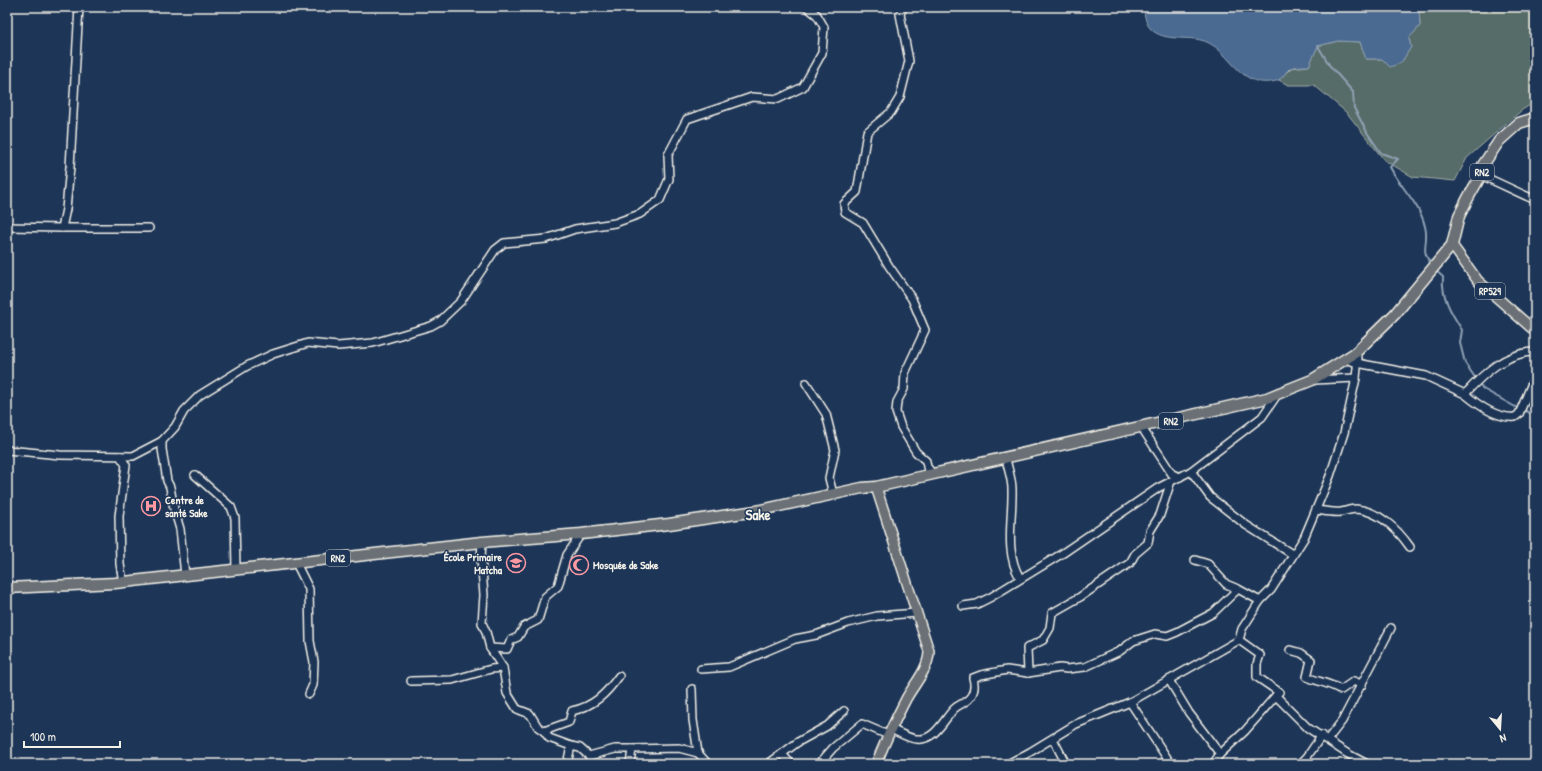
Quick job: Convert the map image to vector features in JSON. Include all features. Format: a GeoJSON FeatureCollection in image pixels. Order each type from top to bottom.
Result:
{"type":"FeatureCollection","features":[{"type":"Feature","properties":{"kind":"highway","name":"RN2"},"geometry":{"type":"LineString","coordinates":[[7,588],[123,582],[482,542],[581,534],[669,524],[756,511],[862,488],[876,487],[1002,457],[1142,428],[1277,395],[1312,380],[1355,353],[1395,314],[1452,245],[1459,216],[1481,176],[1483,165],[1500,141],[1519,123],[1535,118]]}},
{"type":"Feature","properties":{"kind":"main road","name":"RP529"},"geometry":{"type":"LineString","coordinates":[[1452,245],[1478,280],[1535,331]]}},
{"type":"Feature","properties":{"kind":"main road"},"geometry":{"type":"LineString","coordinates":[[876,487],[928,646],[929,658],[889,732],[876,764]]}},
{"type":"Feature","properties":{"kind":"street"},"geometry":{"type":"LineString","coordinates":[[62,228],[66,209],[70,167],[79,7]]}},
{"type":"Feature","properties":{"kind":"street"},"geometry":{"type":"LineString","coordinates":[[7,450],[60,455],[133,456],[162,441],[175,427],[184,411],[200,395],[247,366],[273,354],[308,343],[338,346],[373,343],[421,330],[440,321],[461,301],[495,250],[504,243],[546,239],[575,229],[615,223],[640,214],[660,200],[669,179],[668,154],[687,119],[752,97],[778,99],[803,87],[822,53],[824,27],[817,15],[807,7]]}},
{"type":"Feature","properties":{"kind":"street"},"geometry":{"type":"LineString","coordinates":[[903,7],[900,14],[909,61],[900,97],[891,112],[867,132],[857,192],[844,204],[844,208],[845,212],[863,223],[889,266],[912,299],[925,330],[905,373],[904,390],[897,402],[896,412],[901,428],[916,452],[926,461],[927,467],[932,473]]}},
{"type":"Feature","properties":{"kind":"street"},"geometry":{"type":"LineString","coordinates":[[1481,176],[1535,200]]}},
{"type":"Feature","properties":{"kind":"street"},"geometry":{"type":"LineString","coordinates":[[7,227],[149,228]]}},
{"type":"Feature","properties":{"kind":"street"},"geometry":{"type":"LineString","coordinates":[[1008,764],[1053,739],[1076,724],[1130,702],[1239,640],[1242,629],[1260,601],[1271,590],[1292,554],[1304,538],[1330,476],[1344,433],[1356,378],[1358,358],[1355,353]]}},
{"type":"Feature","properties":{"kind":"street"},"geometry":{"type":"LineString","coordinates":[[1465,394],[1484,374],[1499,363],[1519,354],[1534,353]]}},
{"type":"Feature","properties":{"kind":"street"},"geometry":{"type":"LineString","coordinates":[[1346,359],[1357,363],[1426,376],[1465,394],[1478,405],[1494,413],[1510,418],[1516,417],[1519,414],[1535,376]]}},
{"type":"Feature","properties":{"kind":"street"},"geometry":{"type":"LineString","coordinates":[[1312,380],[1356,378]]}},
{"type":"Feature","properties":{"kind":"street"},"geometry":{"type":"LineString","coordinates":[[806,383],[826,414],[835,450],[829,478],[833,494]]}},
{"type":"Feature","properties":{"kind":"street"},"geometry":{"type":"LineString","coordinates":[[962,606],[977,604],[984,601],[1063,553],[1158,488],[1191,471],[1262,417],[1277,395]]}},
{"type":"Feature","properties":{"kind":"street"},"geometry":{"type":"LineString","coordinates":[[1142,428],[1172,474],[1180,477]]}},
{"type":"Feature","properties":{"kind":"street"},"geometry":{"type":"LineString","coordinates":[[162,441],[162,449],[167,471],[167,481],[170,487],[174,509],[180,529],[185,575]]}},
{"type":"Feature","properties":{"kind":"street"},"geometry":{"type":"LineString","coordinates":[[120,456],[126,466],[119,516],[120,564],[123,582]]}},
{"type":"Feature","properties":{"kind":"street"},"geometry":{"type":"LineString","coordinates":[[1002,457],[1006,459],[1012,489],[1010,535],[1014,567],[1020,578]]}},
{"type":"Feature","properties":{"kind":"street"},"geometry":{"type":"LineString","coordinates":[[1191,471],[1210,497],[1246,525],[1292,554]]}},
{"type":"Feature","properties":{"kind":"street"},"geometry":{"type":"LineString","coordinates":[[195,474],[231,507],[235,518],[236,570]]}},
{"type":"Feature","properties":{"kind":"street"},"geometry":{"type":"LineString","coordinates":[[1028,674],[1027,648],[1043,640],[1050,628],[1052,613],[1080,597],[1130,563],[1135,554],[1148,543],[1150,532],[1160,515],[1171,481]]}},
{"type":"Feature","properties":{"kind":"street"},"geometry":{"type":"LineString","coordinates":[[1316,510],[1340,512],[1356,509],[1370,513],[1384,519],[1404,537],[1410,548]]}},
{"type":"Feature","properties":{"kind":"street"},"geometry":{"type":"LineString","coordinates":[[490,648],[507,649],[511,640],[518,637],[524,627],[538,620],[545,597],[558,586],[566,555],[581,534]]}},
{"type":"Feature","properties":{"kind":"street"},"geometry":{"type":"LineString","coordinates":[[482,542],[481,558],[484,595],[482,623],[490,648],[503,668],[507,693],[517,709],[530,714],[538,727],[544,731],[549,738],[580,748],[589,756],[615,748],[679,748],[698,753],[708,764]]}},
{"type":"Feature","properties":{"kind":"street"},"geometry":{"type":"LineString","coordinates":[[1195,560],[1208,564],[1226,584],[1260,601]]}},
{"type":"Feature","properties":{"kind":"street"},"geometry":{"type":"LineString","coordinates":[[296,563],[309,589],[310,641],[314,662],[313,685],[309,694]]}},
{"type":"Feature","properties":{"kind":"street"},"geometry":{"type":"LineString","coordinates":[[819,764],[833,748],[862,724],[917,740],[929,736],[941,726],[955,708],[963,704],[972,696],[974,689],[973,678],[1007,670],[1028,674],[1060,668],[1067,669],[1085,666],[1120,651],[1133,641],[1156,634],[1167,636],[1177,632],[1213,613],[1238,589]]}},
{"type":"Feature","properties":{"kind":"street"},"geometry":{"type":"LineString","coordinates":[[701,669],[729,667],[795,639],[816,634],[848,623],[877,616],[917,613]]}},
{"type":"Feature","properties":{"kind":"street"},"geometry":{"type":"LineString","coordinates":[[1300,764],[1342,721],[1362,685],[1390,628]]}},
{"type":"Feature","properties":{"kind":"street"},"geometry":{"type":"LineString","coordinates":[[1213,764],[1220,754],[1246,731],[1279,692],[1257,677],[1257,664],[1260,655],[1239,640]]}},
{"type":"Feature","properties":{"kind":"street"},"geometry":{"type":"LineString","coordinates":[[1290,650],[1301,653],[1311,660],[1307,677],[1323,683],[1330,683],[1341,690],[1354,681],[1362,685]]}},
{"type":"Feature","properties":{"kind":"street"},"geometry":{"type":"LineString","coordinates":[[411,682],[452,680],[491,669],[503,668]]}},
{"type":"Feature","properties":{"kind":"street"},"geometry":{"type":"LineString","coordinates":[[544,731],[569,722],[572,711],[587,708],[608,691],[619,676]]}},
{"type":"Feature","properties":{"kind":"street"},"geometry":{"type":"LineString","coordinates":[[1169,680],[1189,713],[1220,754]]}},
{"type":"Feature","properties":{"kind":"street"},"geometry":{"type":"LineString","coordinates":[[692,689],[693,720],[698,753]]}},
{"type":"Feature","properties":{"kind":"street"},"geometry":{"type":"LineString","coordinates":[[1276,696],[1299,720],[1348,754],[1367,764]]}},
{"type":"Feature","properties":{"kind":"street"},"geometry":{"type":"LineString","coordinates":[[1130,702],[1171,764]]}},
{"type":"Feature","properties":{"kind":"street"},"geometry":{"type":"LineString","coordinates":[[768,764],[798,742],[827,726],[844,711]]}},
{"type":"Feature","properties":{"kind":"street"},"geometry":{"type":"LineString","coordinates":[[1053,739],[1066,764]]}},
{"type":"Feature","properties":{"kind":"street"},"geometry":{"type":"LineString","coordinates":[[567,764],[571,746]]}},
{"type":"Feature","properties":{"kind":"street"},"geometry":{"type":"LineString","coordinates":[[630,764],[632,749]]}},
{"type":"Feature","properties":{"kind":"street"},"geometry":{"type":"LineString","coordinates":[[782,754],[790,764]]}},
{"type":"Feature","properties":{"kind":"green space"},"geometry":{"type":"Polygon","coordinates":[[[1419,7],[1535,7],[1535,102],[1522,110],[1467,158],[1455,181],[1413,177],[1384,160],[1347,113],[1314,85],[1288,85],[1279,80],[1291,68],[1309,66],[1318,46],[1338,41],[1360,42],[1366,59],[1382,59],[1401,63],[1411,47],[1409,38],[1420,26],[1419,7]]]}},
{"type":"Feature","properties":{"kind":"water"},"geometry":{"type":"Polygon","coordinates":[[[1144,7],[1419,7],[1420,26],[1409,38],[1411,47],[1401,63],[1390,67],[1382,59],[1366,59],[1360,42],[1338,41],[1318,46],[1309,66],[1297,66],[1290,68],[1283,77],[1278,80],[1272,82],[1262,82],[1256,81],[1243,74],[1221,52],[1209,43],[1202,40],[1173,38],[1159,35],[1149,26],[1144,14],[1144,7]]]}},
{"type":"Feature","properties":{"kind":"waterway"},"geometry":{"type":"LineString","coordinates":[[1318,46],[1330,66],[1353,92],[1354,108],[1368,134],[1381,153],[1398,159],[1390,167],[1421,214],[1426,232],[1425,252],[1431,264]]}},
{"type":"Feature","properties":{"kind":"waterway"},"geometry":{"type":"LineString","coordinates":[[1435,270],[1443,277],[1445,298],[1462,330],[1460,343],[1465,363],[1483,389],[1519,409]]}},
{"type":"Feature","properties":{"kind":"waterway"},"geometry":{"type":"LineString","coordinates":[[1523,410],[1535,415]]}},
{"type":"Feature","properties":{"kind":"place","name":"Centre de santé Sake"},"geometry":{"type":"Point","coordinates":[151,506]}},
{"type":"Feature","properties":{"kind":"place","name":"École Primaire Matcha"},"geometry":{"type":"Point","coordinates":[516,563]}},
{"type":"Feature","properties":{"kind":"place","name":"Mosquée de Sake"},"geometry":{"type":"Point","coordinates":[579,565]}},
{"type":"Feature","properties":{"kind":"district","name":"Sake"},"geometry":{"type":"Point","coordinates":[758,515]}}]}
